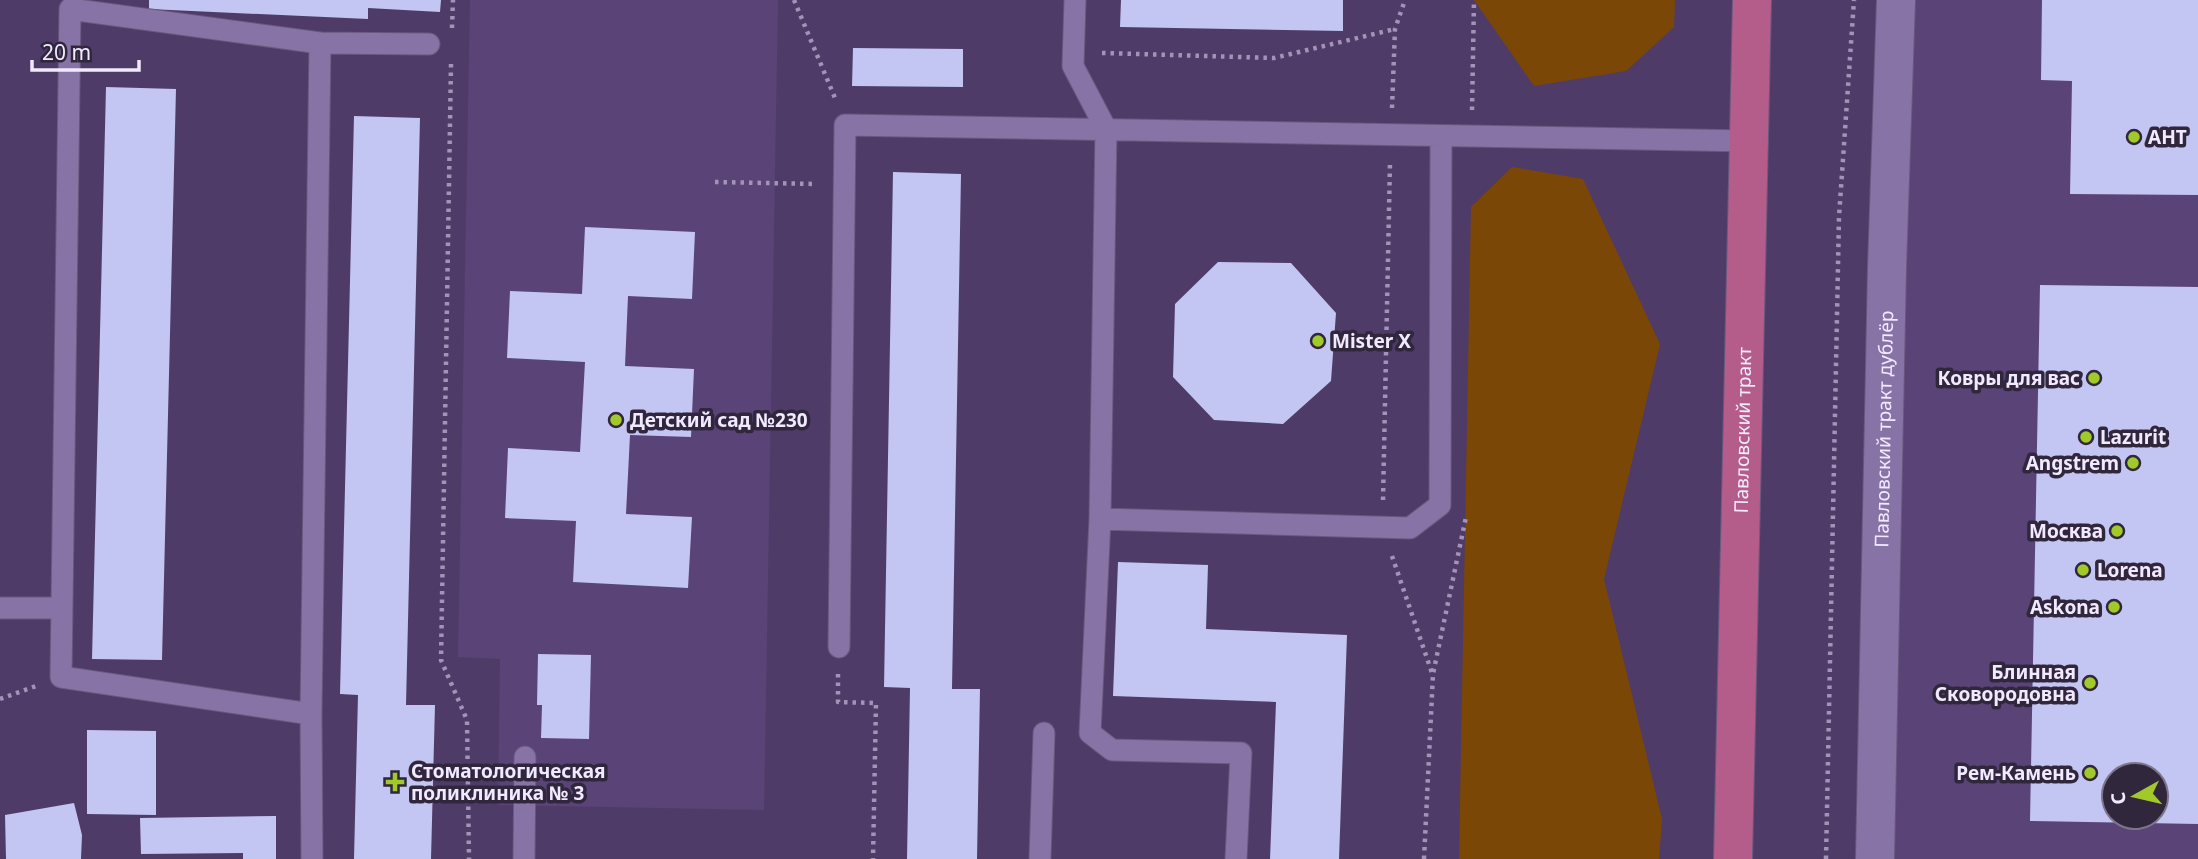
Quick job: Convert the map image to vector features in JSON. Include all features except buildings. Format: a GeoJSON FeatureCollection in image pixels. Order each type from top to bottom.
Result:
{"type":"FeatureCollection","features":[{"type":"Feature","properties":{"kind":"main road","name":"Павловский тракт"},"geometry":{"type":"LineString","coordinates":[[1733,859],[1752,0]]}},
{"type":"Feature","properties":{"kind":"street","name":"Павловский тракт дублёр"},"geometry":{"type":"LineString","coordinates":[[1875,859],[1886,268],[1896,0]]}},
{"type":"Feature","properties":{"kind":"lane"},"geometry":{"type":"LineString","coordinates":[[1075,0],[1073,66],[1105,129],[1100,519],[1090,733],[1112,750],[1241,753],[1236,859]]}},
{"type":"Feature","properties":{"kind":"lane"},"geometry":{"type":"LineString","coordinates":[[311,714],[61,677],[70,9],[320,43],[429,44]]}},
{"type":"Feature","properties":{"kind":"lane"},"geometry":{"type":"LineString","coordinates":[[312,859],[311,714],[320,43]]}},
{"type":"Feature","properties":{"kind":"lane"},"geometry":{"type":"LineString","coordinates":[[839,647],[845,125],[1749,141]]}},
{"type":"Feature","properties":{"kind":"lane"},"geometry":{"type":"LineString","coordinates":[[1100,519],[1410,528],[1440,505],[1441,137]]}},
{"type":"Feature","properties":{"kind":"lane"},"geometry":{"type":"LineString","coordinates":[[0,608],[61,608]]}},
{"type":"Feature","properties":{"kind":"lane"},"geometry":{"type":"LineString","coordinates":[[1040,859],[1044,733]]}},
{"type":"Feature","properties":{"kind":"lane"},"geometry":{"type":"LineString","coordinates":[[524,859],[525,757]]}},
{"type":"Feature","properties":{"kind":"path"},"geometry":{"type":"LineString","coordinates":[[794,0],[845,125]]}},
{"type":"Feature","properties":{"kind":"path"},"geometry":{"type":"LineString","coordinates":[[1405,0],[1395,29],[1382,527],[1433,674],[1424,859]]}},
{"type":"Feature","properties":{"kind":"path"},"geometry":{"type":"LineString","coordinates":[[1826,859],[1839,217],[1854,0]]}},
{"type":"Feature","properties":{"kind":"path"},"geometry":{"type":"LineString","coordinates":[[1074,52],[1274,58],[1395,29]]}},
{"type":"Feature","properties":{"kind":"path"},"geometry":{"type":"LineString","coordinates":[[452,59],[442,660],[467,719],[468,859]]}},
{"type":"Feature","properties":{"kind":"path"},"geometry":{"type":"LineString","coordinates":[[715,182],[845,184]]}},
{"type":"Feature","properties":{"kind":"path"},"geometry":{"type":"LineString","coordinates":[[839,647],[838,702],[876,703],[873,859]]}},
{"type":"Feature","properties":{"kind":"path"},"geometry":{"type":"LineString","coordinates":[[0,699],[61,677]]}},
{"type":"Feature","properties":{"kind":"shaded area","name":"Детский сад №230"},"geometry":{"type":"Polygon","coordinates":[[[470,0],[778,0],[764,810],[498,805],[500,659],[458,657],[470,0]]]}},
{"type":"Feature","properties":{"kind":"shaded area"},"geometry":{"type":"Polygon","coordinates":[[[1474,0],[1675,0],[1674,27],[1626,71],[1534,86],[1474,0]]]}},
{"type":"Feature","properties":{"kind":"shaded area"},"geometry":{"type":"Polygon","coordinates":[[[1903,0],[2198,0],[2198,859],[1881,859],[1903,0]]]}},
{"type":"Feature","properties":{"kind":"shaded area"},"geometry":{"type":"Polygon","coordinates":[[[1512,167],[1583,179],[1660,344],[1604,579],[1662,819],[1659,859],[1459,859],[1471,207],[1512,167]]]}},
{"type":"Feature","properties":{"kind":"place","name":"АНТ"},"geometry":{"type":"Point","coordinates":[2134,137]}},
{"type":"Feature","properties":{"kind":"place","name":"Mister X"},"geometry":{"type":"Point","coordinates":[1318,341]}},
{"type":"Feature","properties":{"kind":"place","name":"Ковры для вас"},"geometry":{"type":"Point","coordinates":[2094,378]}},
{"type":"Feature","properties":{"kind":"place","name":"Детский сад №230"},"geometry":{"type":"Point","coordinates":[616,420]}},
{"type":"Feature","properties":{"kind":"place","name":"Lazurit"},"geometry":{"type":"Point","coordinates":[2086,437]}},
{"type":"Feature","properties":{"kind":"place","name":"Angstrem"},"geometry":{"type":"Point","coordinates":[2133,463]}},
{"type":"Feature","properties":{"kind":"place","name":"Москва"},"geometry":{"type":"Point","coordinates":[2117,531]}},
{"type":"Feature","properties":{"kind":"place","name":"Lorena"},"geometry":{"type":"Point","coordinates":[2083,570]}},
{"type":"Feature","properties":{"kind":"place","name":"Askona"},"geometry":{"type":"Point","coordinates":[2114,607]}},
{"type":"Feature","properties":{"kind":"place","name":"Блинная Сковородовна"},"geometry":{"type":"Point","coordinates":[2090,683]}},
{"type":"Feature","properties":{"kind":"place","name":"Рем-Камень"},"geometry":{"type":"Point","coordinates":[2090,773]}},
{"type":"Feature","properties":{"kind":"place","name":"Стоматологическая поликлиника № 3"},"geometry":{"type":"Point","coordinates":[395,782]}}]}
